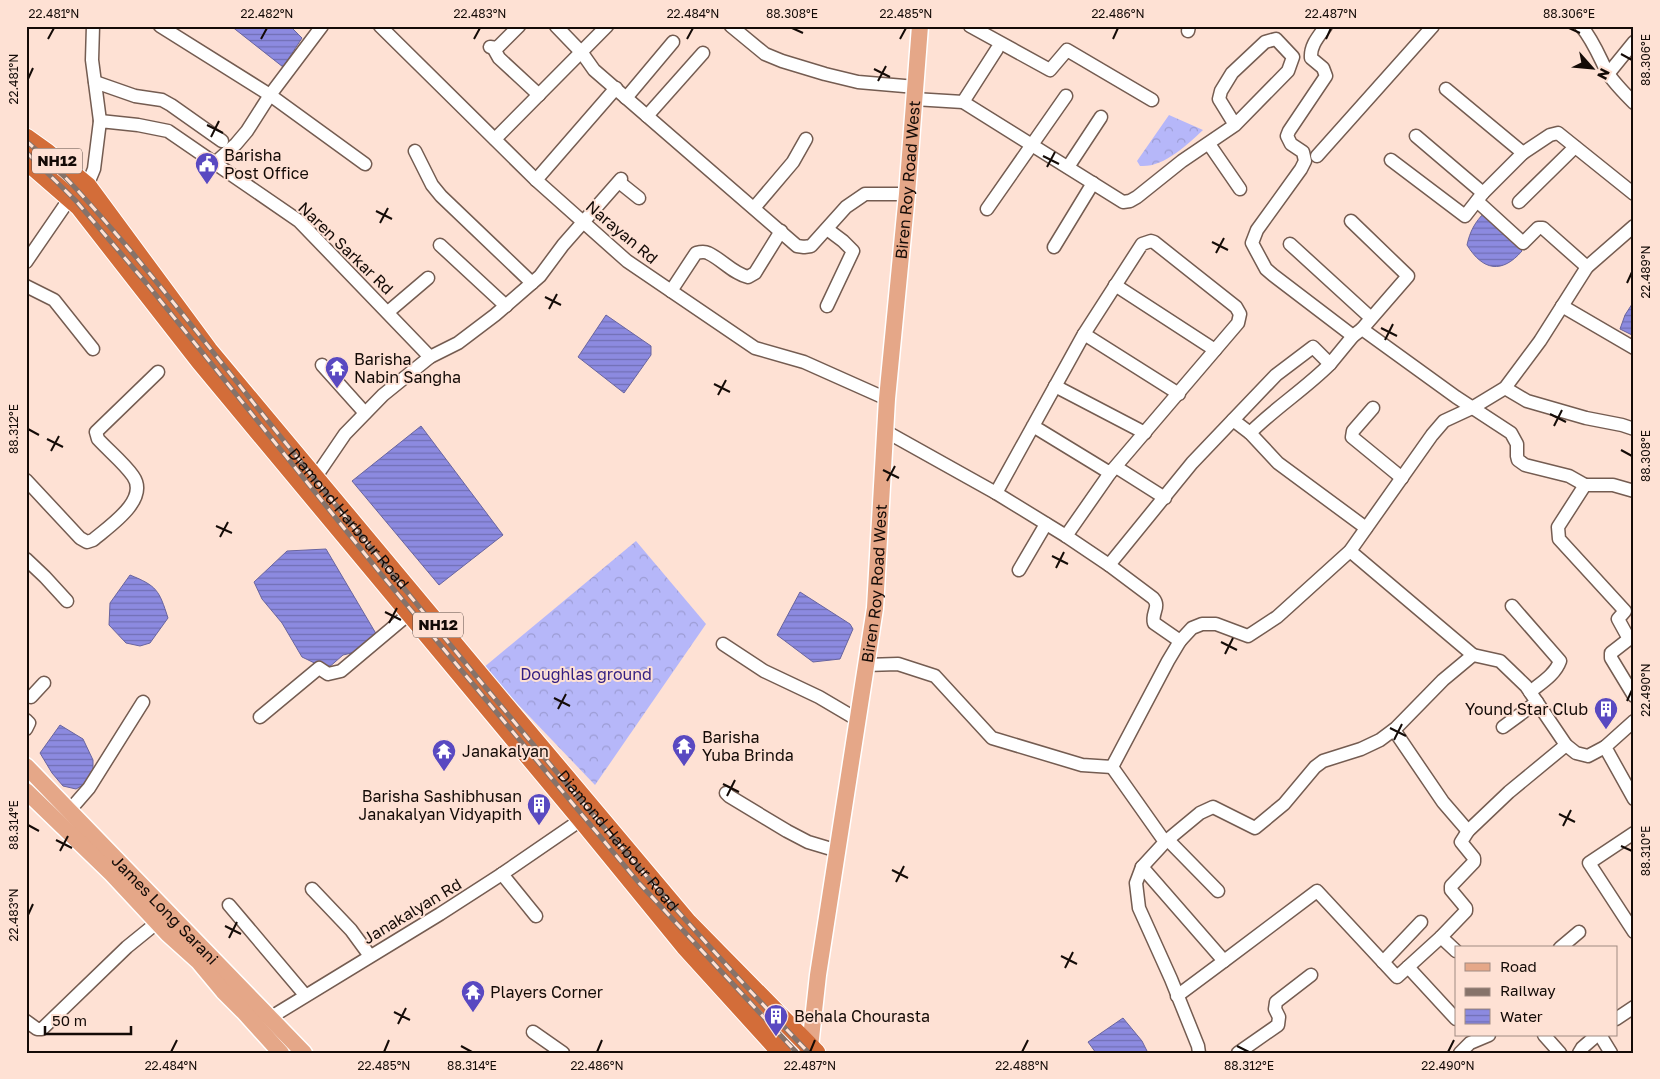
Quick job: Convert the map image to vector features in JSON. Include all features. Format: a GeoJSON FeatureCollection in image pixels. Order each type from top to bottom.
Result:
{"type":"FeatureCollection","features":[{"type":"Feature","properties":{"kind":"highway","name":"Diamond Harbour Road"},"geometry":{"type":"LineString","coordinates":[[26,138],[87,186],[200,361],[410,613],[588,815],[688,923],[700,948],[782,1053]]}},
{"type":"Feature","properties":{"kind":"highway","name":"Diamond Harbour Road"},"geometry":{"type":"LineString","coordinates":[[26,160],[79,206],[208,350],[315,478],[588,815]]}},
{"type":"Feature","properties":{"kind":"highway","name":"Diamond Harbour Road"},"geometry":{"type":"LineString","coordinates":[[700,948],[811,1051]]}},
{"type":"Feature","properties":{"kind":"main road","name":"Biren Roy Road West"},"geometry":{"type":"LineString","coordinates":[[811,1051],[818,975],[875,608],[887,398],[907,194],[920,26]]}},
{"type":"Feature","properties":{"kind":"main road","name":"James Long Sarani"},"geometry":{"type":"LineString","coordinates":[[26,766],[69,811],[163,918],[263,1021],[304,1053]]}},
{"type":"Feature","properties":{"kind":"main road"},"geometry":{"type":"LineString","coordinates":[[26,791],[112,874],[163,918]]}},
{"type":"Feature","properties":{"kind":"main road"},"geometry":{"type":"LineString","coordinates":[[263,1021],[281,1053]]}},
{"type":"Feature","properties":{"kind":"street"},"geometry":{"type":"LineString","coordinates":[[26,262],[30,246],[70,198],[87,186],[94,169],[100,121],[92,60],[93,26]]}},
{"type":"Feature","properties":{"kind":"street"},"geometry":{"type":"LineString","coordinates":[[160,26],[270,95],[365,164]]}},
{"type":"Feature","properties":{"kind":"street"},"geometry":{"type":"LineString","coordinates":[[215,163],[247,131],[270,95],[322,26]]}},
{"type":"Feature","properties":{"kind":"street","name":"Narayan Rd"},"geometry":{"type":"LineString","coordinates":[[380,26],[536,180],[627,261],[755,348],[804,362],[887,398]]}},
{"type":"Feature","properties":{"kind":"street"},"geometry":{"type":"LineString","coordinates":[[518,26],[501,46],[492,48],[499,58],[539,95]]}},
{"type":"Feature","properties":{"kind":"street"},"geometry":{"type":"LineString","coordinates":[[556,26],[582,53],[594,70],[797,246],[811,246],[846,207],[865,194],[907,194]]}},
{"type":"Feature","properties":{"kind":"street"},"geometry":{"type":"LineString","coordinates":[[495,139],[607,26]]}},
{"type":"Feature","properties":{"kind":"street"},"geometry":{"type":"LineString","coordinates":[[731,26],[765,54],[782,61],[858,82],[963,102],[1123,202],[1130,201],[1235,125],[1288,71],[1294,57],[1276,39],[1264,42],[1232,73],[1221,91],[1219,99],[1235,125]]}},
{"type":"Feature","properties":{"kind":"street"},"geometry":{"type":"LineString","coordinates":[[970,26],[1050,70],[1067,50],[1152,100]]}},
{"type":"Feature","properties":{"kind":"street"},"geometry":{"type":"LineString","coordinates":[[1326,26],[1310,53],[1311,58],[1324,68],[1326,76],[1287,136],[1291,144],[1303,152],[1305,161],[1257,230],[1252,243],[1266,269],[1514,436],[1517,444],[1518,460],[1525,465],[1569,476],[1585,485],[1613,485],[1634,491]]}},
{"type":"Feature","properties":{"kind":"street"},"geometry":{"type":"LineString","coordinates":[[1317,156],[1433,26]]}},
{"type":"Feature","properties":{"kind":"street"},"geometry":{"type":"LineString","coordinates":[[1581,26],[1590,37],[1608,74],[1622,92],[1634,102]]}},
{"type":"Feature","properties":{"kind":"street"},"geometry":{"type":"LineString","coordinates":[[626,98],[673,42]]}},
{"type":"Feature","properties":{"kind":"street"},"geometry":{"type":"LineString","coordinates":[[1608,74],[1634,42]]}},
{"type":"Feature","properties":{"kind":"street"},"geometry":{"type":"LineString","coordinates":[[963,102],[997,49]]}},
{"type":"Feature","properties":{"kind":"street"},"geometry":{"type":"LineString","coordinates":[[647,116],[703,53]]}},
{"type":"Feature","properties":{"kind":"street"},"geometry":{"type":"LineString","coordinates":[[95,82],[135,96],[162,100],[222,141]]}},
{"type":"Feature","properties":{"kind":"street"},"geometry":{"type":"LineString","coordinates":[[536,180],[616,88]]}},
{"type":"Feature","properties":{"kind":"street"},"geometry":{"type":"LineString","coordinates":[[1446,89],[1523,153]]}},
{"type":"Feature","properties":{"kind":"street"},"geometry":{"type":"LineString","coordinates":[[987,209],[1066,96]]}},
{"type":"Feature","properties":{"kind":"street"},"geometry":{"type":"LineString","coordinates":[[1068,168],[1101,117]]}},
{"type":"Feature","properties":{"kind":"street","name":"Naren Sarkar Rd"},"geometry":{"type":"LineString","coordinates":[[100,121],[138,125],[168,131],[300,221],[430,357]]}},
{"type":"Feature","properties":{"kind":"street"},"geometry":{"type":"LineString","coordinates":[[1391,160],[1466,216],[1480,197],[1523,153],[1555,133],[1562,135],[1574,147],[1634,194]]}},
{"type":"Feature","properties":{"kind":"street"},"geometry":{"type":"LineString","coordinates":[[1416,136],[1480,197],[1523,242],[1538,228],[1543,228],[1587,267]]}},
{"type":"Feature","properties":{"kind":"street"},"geometry":{"type":"LineString","coordinates":[[754,208],[793,162],[806,139]]}},
{"type":"Feature","properties":{"kind":"street"},"geometry":{"type":"LineString","coordinates":[[1209,144],[1240,189]]}},
{"type":"Feature","properties":{"kind":"street"},"geometry":{"type":"LineString","coordinates":[[1518,202],[1574,147]]}},
{"type":"Feature","properties":{"kind":"street"},"geometry":{"type":"LineString","coordinates":[[415,151],[432,184],[441,196],[532,284]]}},
{"type":"Feature","properties":{"kind":"street"},"geometry":{"type":"LineString","coordinates":[[315,478],[345,434],[382,395],[430,357],[458,343],[532,284],[563,245],[620,180],[639,198]]}},
{"type":"Feature","properties":{"kind":"street"},"geometry":{"type":"LineString","coordinates":[[1054,247],[1093,183]]}},
{"type":"Feature","properties":{"kind":"street"},"geometry":{"type":"LineString","coordinates":[[1250,433],[1267,416],[1312,383],[1408,276],[1351,221]]}},
{"type":"Feature","properties":{"kind":"street"},"geometry":{"type":"LineString","coordinates":[[1112,767],[1163,670],[1180,641],[1192,628],[1202,624],[1216,624],[1248,636],[1277,617],[1350,551],[1432,435],[1444,422],[1505,388],[1540,341],[1587,267],[1634,226]]}},
{"type":"Feature","properties":{"kind":"street"},"geometry":{"type":"LineString","coordinates":[[826,228],[853,251],[827,306]]}},
{"type":"Feature","properties":{"kind":"street"},"geometry":{"type":"LineString","coordinates":[[671,291],[696,253],[701,252],[708,253],[727,268],[748,277],[755,273],[781,232]]}},
{"type":"Feature","properties":{"kind":"street"},"geometry":{"type":"LineString","coordinates":[[996,492],[1084,334],[1142,244],[1154,242],[1236,307],[1240,314],[1238,323],[1113,470],[1066,536]]}},
{"type":"Feature","properties":{"kind":"street"},"geometry":{"type":"LineString","coordinates":[[1290,244],[1371,318]]}},
{"type":"Feature","properties":{"kind":"street"},"geometry":{"type":"LineString","coordinates":[[440,245],[506,306]]}},
{"type":"Feature","properties":{"kind":"street"},"geometry":{"type":"LineString","coordinates":[[388,312],[428,278]]}},
{"type":"Feature","properties":{"kind":"street"},"geometry":{"type":"LineString","coordinates":[[1115,285],[1216,350]]}},
{"type":"Feature","properties":{"kind":"street"},"geometry":{"type":"LineString","coordinates":[[26,286],[54,300],[93,349]]}},
{"type":"Feature","properties":{"kind":"street"},"geometry":{"type":"LineString","coordinates":[[1562,306],[1634,348]]}},
{"type":"Feature","properties":{"kind":"street"},"geometry":{"type":"LineString","coordinates":[[1084,334],[1179,394]]}},
{"type":"Feature","properties":{"kind":"street"},"geometry":{"type":"LineString","coordinates":[[1109,565],[1192,463],[1276,375],[1313,347],[1330,364]]}},
{"type":"Feature","properties":{"kind":"street"},"geometry":{"type":"LineString","coordinates":[[322,365],[365,413]]}},
{"type":"Feature","properties":{"kind":"street"},"geometry":{"type":"LineString","coordinates":[[26,480],[80,538],[87,542],[93,540],[130,507],[136,495],[137,485],[134,476],[98,439],[96,432],[158,372]]}},
{"type":"Feature","properties":{"kind":"street"},"geometry":{"type":"LineString","coordinates":[[1055,386],[1145,433]]}},
{"type":"Feature","properties":{"kind":"street"},"geometry":{"type":"LineString","coordinates":[[1505,388],[1527,401],[1586,418],[1634,429]]}},
{"type":"Feature","properties":{"kind":"street"},"geometry":{"type":"LineString","coordinates":[[1373,408],[1353,431],[1352,437],[1402,478]]}},
{"type":"Feature","properties":{"kind":"street"},"geometry":{"type":"LineString","coordinates":[[1233,420],[1250,433],[1278,464],[1366,528]]}},
{"type":"Feature","properties":{"kind":"street"},"geometry":{"type":"LineString","coordinates":[[1033,426],[1165,498]]}},
{"type":"Feature","properties":{"kind":"street"},"geometry":{"type":"LineString","coordinates":[[885,431],[996,492],[1109,565],[1157,602],[1154,623],[1180,641]]}},
{"type":"Feature","properties":{"kind":"street"},"geometry":{"type":"LineString","coordinates":[[1585,485],[1558,527],[1557,532],[1559,539],[1625,611],[1618,619],[1629,639],[1611,653],[1611,658],[1634,696]]}},
{"type":"Feature","properties":{"kind":"street"},"geometry":{"type":"LineString","coordinates":[[1019,570],[1046,524]]}},
{"type":"Feature","properties":{"kind":"street"},"geometry":{"type":"LineString","coordinates":[[1350,551],[1473,655],[1500,662],[1526,686],[1566,745],[1576,753],[1588,756],[1605,747],[1634,721]]}},
{"type":"Feature","properties":{"kind":"street"},"geometry":{"type":"LineString","coordinates":[[26,559],[67,601]]}},
{"type":"Feature","properties":{"kind":"street"},"geometry":{"type":"LineString","coordinates":[[1503,727],[1533,697],[1557,669],[1560,661],[1512,606]]}},
{"type":"Feature","properties":{"kind":"street"},"geometry":{"type":"LineString","coordinates":[[260,717],[319,668],[328,674],[342,671],[410,613]]}},
{"type":"Feature","properties":{"kind":"street"},"geometry":{"type":"LineString","coordinates":[[723,644],[764,670],[818,697],[858,720]]}},
{"type":"Feature","properties":{"kind":"street"},"geometry":{"type":"LineString","coordinates":[[1199,1053],[1139,908],[1136,883],[1142,867],[1166,841],[1200,813],[1213,807],[1255,828],[1284,804],[1315,767],[1323,761],[1374,743],[1394,730],[1443,680],[1473,655]]}},
{"type":"Feature","properties":{"kind":"street"},"geometry":{"type":"LineString","coordinates":[[866,665],[898,664],[935,676],[992,738],[1082,765],[1112,767]]}},
{"type":"Feature","properties":{"kind":"street"},"geometry":{"type":"LineString","coordinates":[[28,697],[44,683]]}},
{"type":"Feature","properties":{"kind":"street"},"geometry":{"type":"LineString","coordinates":[[69,811],[89,788],[143,702]]}},
{"type":"Feature","properties":{"kind":"street"},"geometry":{"type":"LineString","coordinates":[[26,720],[29,723],[26,728]]}},
{"type":"Feature","properties":{"kind":"street"},"geometry":{"type":"LineString","coordinates":[[1394,730],[1443,802],[1468,831]]}},
{"type":"Feature","properties":{"kind":"street"},"geometry":{"type":"LineString","coordinates":[[1177,996],[1317,891],[1397,977],[1441,937],[1466,911],[1466,908],[1451,890],[1451,886],[1474,862],[1474,858],[1462,842],[1468,831],[1510,792],[1566,745]]}},
{"type":"Feature","properties":{"kind":"street"},"geometry":{"type":"LineString","coordinates":[[1605,747],[1634,799]]}},
{"type":"Feature","properties":{"kind":"street"},"geometry":{"type":"LineString","coordinates":[[1112,767],[1166,841],[1218,891]]}},
{"type":"Feature","properties":{"kind":"street"},"geometry":{"type":"LineString","coordinates":[[726,793],[808,842],[838,851]]}},
{"type":"Feature","properties":{"kind":"street","name":"Janakalyan Rd"},"geometry":{"type":"LineString","coordinates":[[263,1021],[440,914],[588,815]]}},
{"type":"Feature","properties":{"kind":"street"},"geometry":{"type":"LineString","coordinates":[[1634,833],[1589,863],[1634,932]]}},
{"type":"Feature","properties":{"kind":"street"},"geometry":{"type":"LineString","coordinates":[[1142,867],[1224,961]]}},
{"type":"Feature","properties":{"kind":"street"},"geometry":{"type":"LineString","coordinates":[[502,874],[536,916]]}},
{"type":"Feature","properties":{"kind":"street"},"geometry":{"type":"LineString","coordinates":[[312,890],[351,930],[370,956]]}},
{"type":"Feature","properties":{"kind":"street"},"geometry":{"type":"LineString","coordinates":[[229,906],[305,996]]}},
{"type":"Feature","properties":{"kind":"street"},"geometry":{"type":"LineString","coordinates":[[26,1021],[37,1029],[42,1028],[127,947],[163,918]]}},
{"type":"Feature","properties":{"kind":"street"},"geometry":{"type":"LineString","coordinates":[[1383,962],[1421,922]]}},
{"type":"Feature","properties":{"kind":"street"},"geometry":{"type":"LineString","coordinates":[[1562,946],[1579,932]]}},
{"type":"Feature","properties":{"kind":"street"},"geometry":{"type":"LineString","coordinates":[[1441,937],[1455,950]]}},
{"type":"Feature","properties":{"kind":"street"},"geometry":{"type":"LineString","coordinates":[[1408,967],[1455,1018]]}},
{"type":"Feature","properties":{"kind":"street"},"geometry":{"type":"LineString","coordinates":[[1238,1053],[1278,1025],[1279,1017],[1274,1008],[1276,1002],[1311,975]]}},
{"type":"Feature","properties":{"kind":"street"},"geometry":{"type":"LineString","coordinates":[[1618,1018],[1634,1007]]}},
{"type":"Feature","properties":{"kind":"street"},"geometry":{"type":"LineString","coordinates":[[533,1032],[563,1053]]}},
{"type":"Feature","properties":{"kind":"street"},"geometry":{"type":"LineString","coordinates":[[1545,1036],[1560,1053]]}},
{"type":"Feature","properties":{"kind":"street"},"geometry":{"type":"LineString","coordinates":[[1579,1053],[1582,1048],[1597,1036]]}},
{"type":"Feature","properties":{"kind":"street"},"geometry":{"type":"LineString","coordinates":[[1599,1036],[1611,1053]]}},
{"type":"Feature","properties":{"kind":"street"},"geometry":{"type":"LineString","coordinates":[[1460,1053],[1474,1038]]}},
{"type":"Feature","properties":{"kind":"green space"},"geometry":{"type":"Polygon","coordinates":[[[1169,115],[1203,130],[1182,149],[1166,159],[1149,166],[1140,166],[1137,161],[1169,115]]]}},
{"type":"Feature","properties":{"kind":"green space","name":"Doughlas ground"},"geometry":{"type":"Polygon","coordinates":[[[636,541],[706,624],[595,785],[483,668],[636,541]]]}},
{"type":"Feature","properties":{"kind":"water"},"geometry":{"type":"Polygon","coordinates":[[[231,26],[290,26],[302,38],[283,67],[231,26]]]}},
{"type":"Feature","properties":{"kind":"water"},"geometry":{"type":"Polygon","coordinates":[[[1485,212],[1522,251],[1515,258],[1500,266],[1486,264],[1473,254],[1467,245],[1473,227],[1485,212]]]}},
{"type":"Feature","properties":{"kind":"water"},"geometry":{"type":"Polygon","coordinates":[[[1634,301],[1634,336],[1620,329],[1625,315],[1634,301]]]}},
{"type":"Feature","properties":{"kind":"water"},"geometry":{"type":"Polygon","coordinates":[[[606,315],[651,346],[651,355],[624,393],[578,357],[606,315]]]}},
{"type":"Feature","properties":{"kind":"water"},"geometry":{"type":"Polygon","coordinates":[[[421,426],[503,535],[439,585],[352,481],[421,426]]]}},
{"type":"Feature","properties":{"kind":"water"},"geometry":{"type":"Polygon","coordinates":[[[326,549],[378,637],[360,651],[343,655],[327,669],[302,657],[282,623],[262,599],[254,582],[287,551],[326,549]]]}},
{"type":"Feature","properties":{"kind":"water"},"geometry":{"type":"Polygon","coordinates":[[[130,575],[146,582],[156,590],[168,618],[150,643],[140,646],[126,643],[109,625],[110,603],[130,575]]]}},
{"type":"Feature","properties":{"kind":"water"},"geometry":{"type":"Polygon","coordinates":[[[800,592],[850,624],[853,629],[840,659],[813,662],[777,635],[800,592]]]}},
{"type":"Feature","properties":{"kind":"water"},"geometry":{"type":"Polygon","coordinates":[[[60,725],[83,739],[93,760],[93,770],[85,784],[76,789],[63,786],[52,773],[40,753],[60,725]]]}},
{"type":"Feature","properties":{"kind":"water"},"geometry":{"type":"Polygon","coordinates":[[[1123,1018],[1142,1041],[1148,1053],[1096,1053],[1088,1042],[1123,1018]]]}},
{"type":"Feature","properties":{"kind":"railway"},"geometry":{"type":"LineString","coordinates":[[26,141],[93,207],[130,250],[424,613],[612,837],[742,982],[809,1053]]}},
{"type":"Feature","properties":{"kind":"railway"},"geometry":{"type":"LineString","coordinates":[[26,152],[76,201],[147,284],[381,574],[639,883],[797,1053]]}},
{"type":"Feature","properties":{"kind":"place","name":"Barisha Post Office"},"geometry":{"type":"Point","coordinates":[207,185]}},
{"type":"Feature","properties":{"kind":"place","name":"Barisha Nabin Sangha"},"geometry":{"type":"Point","coordinates":[337,389]}},
{"type":"Feature","properties":{"kind":"place","name":"Yound Star Club"},"geometry":{"type":"Point","coordinates":[1606,730]}},
{"type":"Feature","properties":{"kind":"place","name":"Barisha Yuba Brinda"},"geometry":{"type":"Point","coordinates":[684,767]}},
{"type":"Feature","properties":{"kind":"place","name":"Janakalyan"},"geometry":{"type":"Point","coordinates":[444,772]}},
{"type":"Feature","properties":{"kind":"place","name":"Barisha Sashibhusan Janakalyan Vidyapith"},"geometry":{"type":"Point","coordinates":[539,826]}},
{"type":"Feature","properties":{"kind":"place","name":"Players Corner"},"geometry":{"type":"Point","coordinates":[473,1013]}},
{"type":"Feature","properties":{"kind":"place","name":"Behala Chourasta"},"geometry":{"type":"Point","coordinates":[776,1037]}}]}
